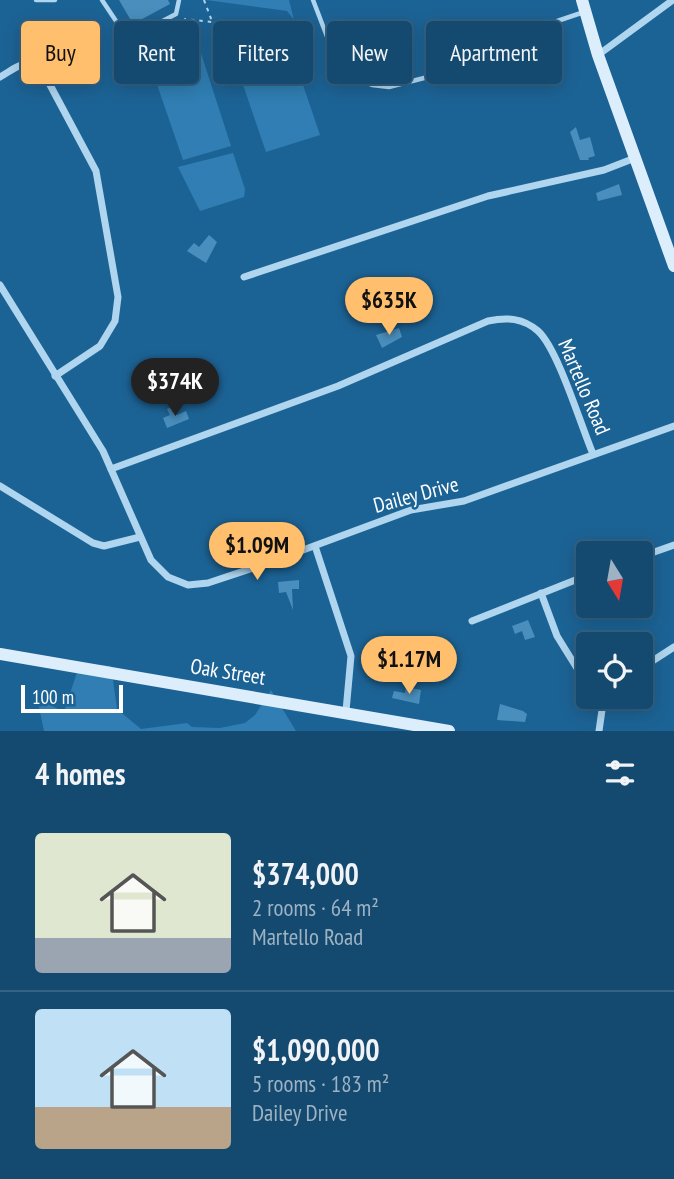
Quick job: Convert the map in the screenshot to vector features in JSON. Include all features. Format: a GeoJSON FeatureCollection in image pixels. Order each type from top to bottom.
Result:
{"type":"FeatureCollection","features":[{"type":"Feature","properties":{"kind":"main road"},"geometry":{"type":"LineString","coordinates":[[584,6],[598,55],[674,265]]}},
{"type":"Feature","properties":{"kind":"main road","name":"Oak Street"},"geometry":{"type":"LineString","coordinates":[[0,654],[346,711],[410,727],[449,731]]}},
{"type":"Feature","properties":{"kind":"street"},"geometry":{"type":"LineString","coordinates":[[598,55],[674,0]]}},
{"type":"Feature","properties":{"kind":"street"},"geometry":{"type":"LineString","coordinates":[[0,77],[22,64],[39,66],[96,171],[118,298],[115,321],[105,340],[55,376]]}},
{"type":"Feature","properties":{"kind":"street"},"geometry":{"type":"LineString","coordinates":[[244,277],[488,196],[604,170],[635,158]]}},
{"type":"Feature","properties":{"kind":"street","name":"Dailey Drive"},"geometry":{"type":"LineString","coordinates":[[0,285],[111,469],[140,537],[157,568],[168,577],[188,585],[208,583],[411,510],[464,501],[674,426]]}},
{"type":"Feature","properties":{"kind":"street","name":"Martello Road"},"geometry":{"type":"LineString","coordinates":[[111,469],[314,395],[476,326],[502,318],[526,323],[544,339],[593,454]]}},
{"type":"Feature","properties":{"kind":"street"},"geometry":{"type":"LineString","coordinates":[[0,486],[93,543],[104,546],[140,537]]}},
{"type":"Feature","properties":{"kind":"street"},"geometry":{"type":"LineString","coordinates":[[653,552],[674,545]]}},
{"type":"Feature","properties":{"kind":"street"},"geometry":{"type":"LineString","coordinates":[[314,546],[351,656],[346,711]]}},
{"type":"Feature","properties":{"kind":"street"},"geometry":{"type":"LineString","coordinates":[[472,621],[576,580]]}},
{"type":"Feature","properties":{"kind":"street"},"geometry":{"type":"LineString","coordinates":[[541,593],[557,636],[576,667]]}},
{"type":"Feature","properties":{"kind":"street"},"geometry":{"type":"LineString","coordinates":[[653,661],[674,647]]}},
{"type":"Feature","properties":{"kind":"street"},"geometry":{"type":"LineString","coordinates":[[599,731],[602,709]]}},
{"type":"Feature","properties":{"kind":"lane"},"geometry":{"type":"LineString","coordinates":[[36,0],[55,0]]}},
{"type":"Feature","properties":{"kind":"lane"},"geometry":{"type":"LineString","coordinates":[[102,0],[116,21]]}},
{"type":"Feature","properties":{"kind":"lane"},"geometry":{"type":"LineString","coordinates":[[163,21],[179,12],[180,0]]}},
{"type":"Feature","properties":{"kind":"lane"},"geometry":{"type":"LineString","coordinates":[[313,0],[336,60],[365,82],[389,87],[459,69],[519,34],[584,6]]}},
{"type":"Feature","properties":{"kind":"path"},"geometry":{"type":"LineString","coordinates":[[186,21],[188,18],[212,22],[204,0]]}},
{"type":"Feature","properties":{"kind":"shaded area"},"geometry":{"type":"Polygon","coordinates":[[[206,0],[289,0],[294,20],[287,11],[206,0]]]}},
{"type":"Feature","properties":{"kind":"shaded area"},"geometry":{"type":"Polygon","coordinates":[[[199,50],[231,146],[183,160],[157,84],[199,84],[199,50]]]}},
{"type":"Feature","properties":{"kind":"shaded area"},"geometry":{"type":"Polygon","coordinates":[[[243,84],[303,84],[320,135],[266,152],[243,84]]]}},
{"type":"Feature","properties":{"kind":"shaded area"},"geometry":{"type":"Polygon","coordinates":[[[233,153],[245,189],[244,197],[200,211],[178,167],[233,153]]]}},
{"type":"Feature","properties":{"kind":"shaded area"},"geometry":{"type":"Polygon","coordinates":[[[80,663],[111,666],[117,709],[141,729],[187,723],[192,727],[220,728],[245,723],[255,715],[271,690],[296,731],[44,731],[37,698],[64,712],[80,663]]]}},
{"type":"Feature","properties":{"kind":"building"},"geometry":{"type":"Polygon","coordinates":[[[119,0],[168,0],[170,4],[139,21],[131,21],[119,0]]]}},
{"type":"Feature","properties":{"kind":"building"},"geometry":{"type":"Polygon","coordinates":[[[576,127],[580,140],[590,137],[595,156],[588,158],[589,160],[580,160],[570,132],[576,127]]]}},
{"type":"Feature","properties":{"kind":"building"},"geometry":{"type":"Polygon","coordinates":[[[619,184],[622,195],[598,201],[596,193],[619,184]]]}},
{"type":"Feature","properties":{"kind":"building"},"geometry":{"type":"Polygon","coordinates":[[[209,235],[217,242],[206,263],[187,251],[194,243],[199,247],[209,235]]]}},
{"type":"Feature","properties":{"kind":"building"},"geometry":{"type":"Polygon","coordinates":[[[399,328],[402,337],[382,348],[376,335],[399,328]]]}},
{"type":"Feature","properties":{"kind":"building"},"geometry":{"type":"Polygon","coordinates":[[[172,407],[177,415],[186,411],[189,419],[167,428],[163,418],[170,415],[167,409],[172,407]]]}},
{"type":"Feature","properties":{"kind":"building"},"geometry":{"type":"Polygon","coordinates":[[[227,534],[230,542],[247,538],[250,546],[226,554],[220,536],[227,534]]]}},
{"type":"Feature","properties":{"kind":"building"},"geometry":{"type":"Polygon","coordinates":[[[299,580],[299,589],[292,589],[293,610],[286,592],[279,593],[278,582],[299,580]]]}},
{"type":"Feature","properties":{"kind":"building"},"geometry":{"type":"Polygon","coordinates":[[[528,620],[535,637],[525,640],[522,631],[515,634],[512,626],[528,620]]]}},
{"type":"Feature","properties":{"kind":"building"},"geometry":{"type":"Polygon","coordinates":[[[406,687],[421,690],[419,704],[392,698],[394,691],[405,693],[406,687]]]}},
{"type":"Feature","properties":{"kind":"building"},"geometry":{"type":"Polygon","coordinates":[[[500,704],[523,711],[527,714],[525,722],[497,720],[500,704]]]}}]}
